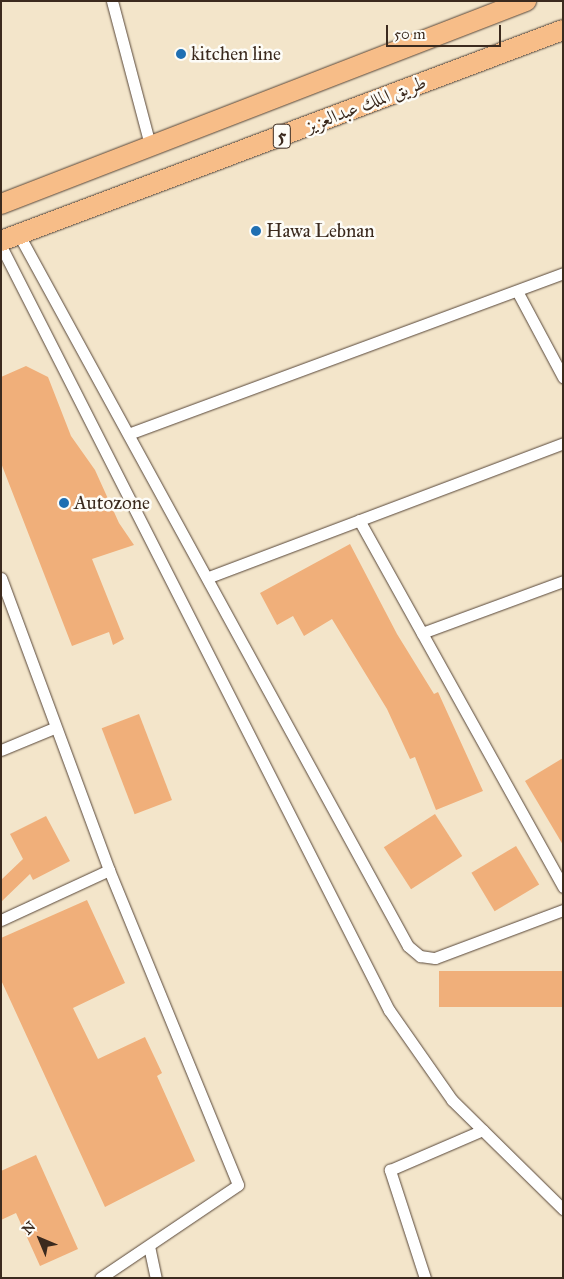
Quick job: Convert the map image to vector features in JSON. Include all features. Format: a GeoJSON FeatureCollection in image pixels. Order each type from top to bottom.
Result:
{"type":"FeatureCollection","features":[{"type":"Feature","properties":{"kind":"highway","name":"طريق الملك عبدالعزيز"},"geometry":{"type":"LineString","coordinates":[[1,204],[150,144],[526,1]]}},
{"type":"Feature","properties":{"kind":"highway","name":"طريق الملك عبدالعزيز"},"geometry":{"type":"LineString","coordinates":[[10,238],[563,30]]}},
{"type":"Feature","properties":{"kind":"street"},"geometry":{"type":"LineString","coordinates":[[112,1],[150,144]]}},
{"type":"Feature","properties":{"kind":"street"},"geometry":{"type":"LineString","coordinates":[[10,238],[131,434],[408,946],[420,956],[435,958],[563,910]]}},
{"type":"Feature","properties":{"kind":"street"},"geometry":{"type":"LineString","coordinates":[[1,246],[389,1010],[452,1100],[563,1209]]}},
{"type":"Feature","properties":{"kind":"street"},"geometry":{"type":"LineString","coordinates":[[131,434],[563,274]]}},
{"type":"Feature","properties":{"kind":"street"},"geometry":{"type":"LineString","coordinates":[[517,291],[563,377]]}},
{"type":"Feature","properties":{"kind":"street"},"geometry":{"type":"LineString","coordinates":[[209,577],[563,443]]}},
{"type":"Feature","properties":{"kind":"street"},"geometry":{"type":"LineString","coordinates":[[360,520],[563,887]]}},
{"type":"Feature","properties":{"kind":"street"},"geometry":{"type":"LineString","coordinates":[[1,578],[54,728],[109,870],[238,1185],[100,1278]]}},
{"type":"Feature","properties":{"kind":"street"},"geometry":{"type":"LineString","coordinates":[[422,633],[563,581]]}},
{"type":"Feature","properties":{"kind":"street"},"geometry":{"type":"LineString","coordinates":[[1,750],[54,728]]}},
{"type":"Feature","properties":{"kind":"street"},"geometry":{"type":"LineString","coordinates":[[1,920],[109,870]]}},
{"type":"Feature","properties":{"kind":"street"},"geometry":{"type":"LineString","coordinates":[[425,1278],[390,1170],[483,1130]]}},
{"type":"Feature","properties":{"kind":"street"},"geometry":{"type":"LineString","coordinates":[[149,1246],[156,1278]]}},
{"type":"Feature","properties":{"kind":"building","name":"Autozone"},"geometry":{"type":"Polygon","coordinates":[[[26,366],[48,377],[71,436],[95,470],[119,523],[134,545],[92,559],[124,639],[113,645],[109,632],[72,646],[1,463],[1,377],[26,366]]]}},
{"type":"Feature","properties":{"kind":"building"},"geometry":{"type":"Polygon","coordinates":[[[350,544],[397,634],[434,694],[438,692],[483,791],[436,810],[415,757],[410,759],[387,709],[332,619],[304,636],[293,616],[277,625],[260,593],[350,544]]]}},
{"type":"Feature","properties":{"kind":"building"},"geometry":{"type":"Polygon","coordinates":[[[139,714],[172,800],[135,814],[102,728],[139,714]]]}},
{"type":"Feature","properties":{"kind":"building"},"geometry":{"type":"Polygon","coordinates":[[[563,758],[563,845],[525,781],[563,758]]]}},
{"type":"Feature","properties":{"kind":"building"},"geometry":{"type":"Polygon","coordinates":[[[435,814],[462,856],[411,889],[384,847],[435,814]]]}},
{"type":"Feature","properties":{"kind":"building"},"geometry":{"type":"Polygon","coordinates":[[[46,816],[70,861],[33,880],[30,874],[1,902],[1,880],[23,859],[10,834],[46,816]]]}},
{"type":"Feature","properties":{"kind":"building"},"geometry":{"type":"Polygon","coordinates":[[[516,846],[539,885],[495,911],[471,873],[516,846]]]}},
{"type":"Feature","properties":{"kind":"building"},"geometry":{"type":"Polygon","coordinates":[[[87,900],[125,983],[73,1008],[98,1059],[145,1037],[162,1073],[157,1076],[195,1161],[105,1207],[1,980],[1,938],[87,900]]]}},
{"type":"Feature","properties":{"kind":"building"},"geometry":{"type":"Polygon","coordinates":[[[439,971],[563,971],[563,1007],[439,1007],[439,971]]]}},
{"type":"Feature","properties":{"kind":"building"},"geometry":{"type":"Polygon","coordinates":[[[36,1155],[78,1249],[40,1266],[16,1213],[1,1220],[1,1171],[36,1155]]]}},
{"type":"Feature","properties":{"kind":"place","name":"kitchen line"},"geometry":{"type":"Point","coordinates":[181,54]}},
{"type":"Feature","properties":{"kind":"place","name":"Hawa Lebnan"},"geometry":{"type":"Point","coordinates":[256,231]}},
{"type":"Feature","properties":{"kind":"place","name":"Autozone"},"geometry":{"type":"Point","coordinates":[64,503]}}]}
